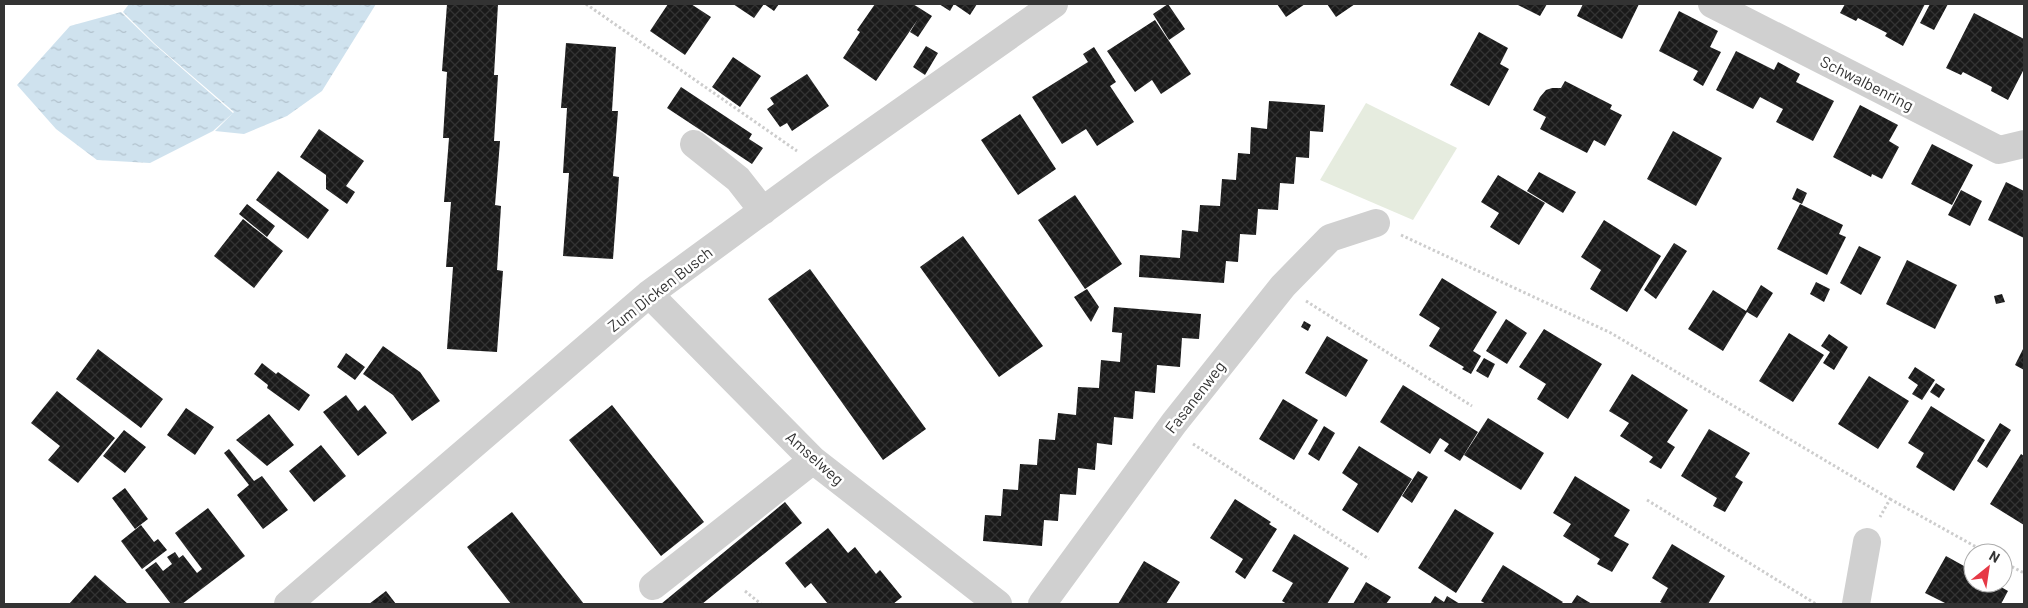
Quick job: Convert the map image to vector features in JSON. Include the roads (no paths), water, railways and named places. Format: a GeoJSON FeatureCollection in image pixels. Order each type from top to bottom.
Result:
{"type":"FeatureCollection","features":[{"type":"Feature","properties":{"kind":"street","name":"Zum Dicken Busch"},"geometry":{"type":"LineString","coordinates":[[288,604],[649,294],[821,168],[1054,4]]}},
{"type":"Feature","properties":{"kind":"street","name":"Schwalbenring"},"geometry":{"type":"LineString","coordinates":[[1712,4],[1998,150],[2024,144]]}},
{"type":"Feature","properties":{"kind":"street"},"geometry":{"type":"LineString","coordinates":[[694,144],[738,179],[763,210]]}},
{"type":"Feature","properties":{"kind":"street","name":"Fasanenweg"},"geometry":{"type":"LineString","coordinates":[[1042,604],[1170,429],[1283,286],[1330,238],[1376,223]]}},
{"type":"Feature","properties":{"kind":"street","name":"Amselweg"},"geometry":{"type":"LineString","coordinates":[[649,294],[813,460],[998,604]]}},
{"type":"Feature","properties":{"kind":"street"},"geometry":{"type":"LineString","coordinates":[[653,586],[813,460]]}},
{"type":"Feature","properties":{"kind":"street"},"geometry":{"type":"LineString","coordinates":[[1856,604],[1867,542]]}},
{"type":"Feature","properties":{"kind":"water"},"geometry":{"type":"Polygon","coordinates":[[[129,4],[376,4],[322,91],[287,116],[244,134],[215,131],[234,112],[155,44],[123,12],[129,4]]]}},
{"type":"Feature","properties":{"kind":"water"},"geometry":{"type":"Polygon","coordinates":[[[121,12],[154,44],[233,113],[213,131],[150,163],[97,160],[56,129],[17,85],[70,26],[121,12]]]}}]}
